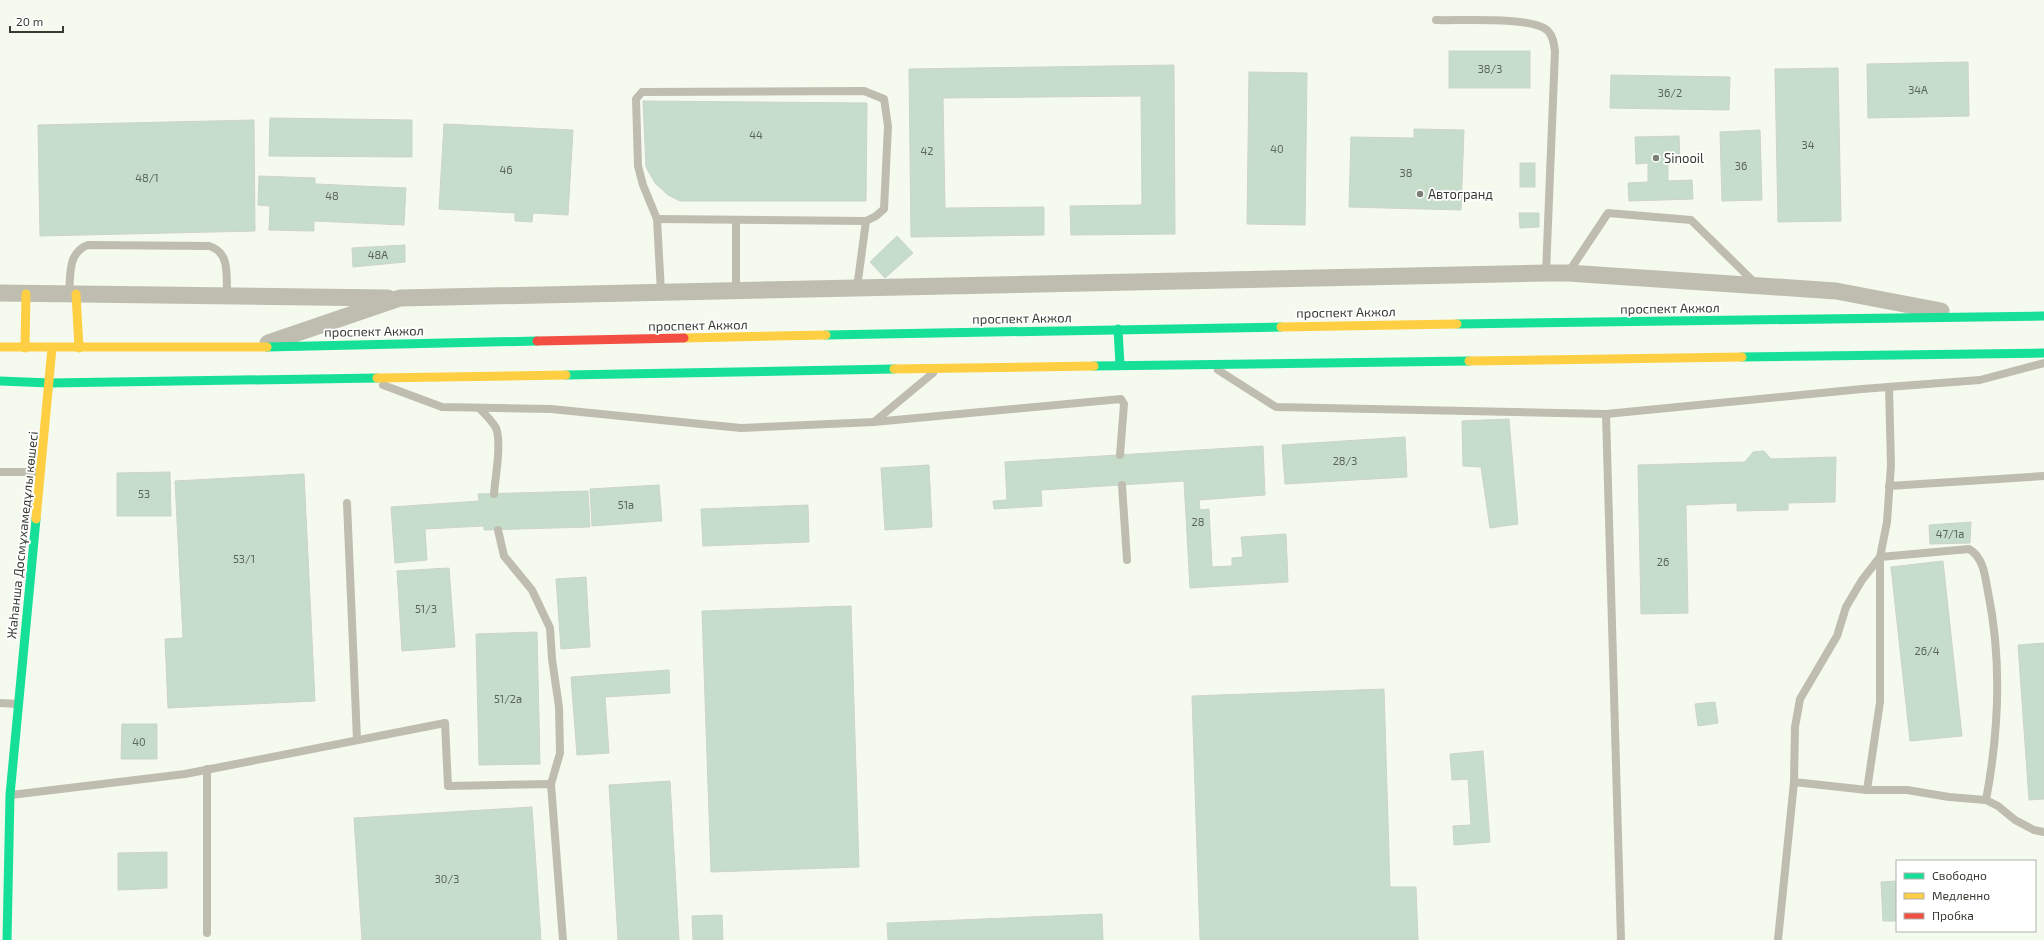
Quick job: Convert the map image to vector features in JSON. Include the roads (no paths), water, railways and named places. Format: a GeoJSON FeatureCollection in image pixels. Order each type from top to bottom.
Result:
{"type":"FeatureCollection","features":[{"type":"Feature","properties":{"kind":"main road"},"geometry":{"type":"LineString","coordinates":[[25,348],[26,294]]}},
{"type":"Feature","properties":{"kind":"main road"},"geometry":{"type":"LineString","coordinates":[[72,294],[79,348]]}},
{"type":"Feature","properties":{"kind":"main road","name":"проспект Акжол"},"geometry":{"type":"LineString","coordinates":[[0,347],[256,347],[1118,329],[2044,316]]}},
{"type":"Feature","properties":{"kind":"main road"},"geometry":{"type":"LineString","coordinates":[[1118,329],[1120,365]]}},
{"type":"Feature","properties":{"kind":"main road","name":"Жаһанша Досмұхамедұлы көшесі"},"geometry":{"type":"LineString","coordinates":[[7,940],[10,795],[50,383],[52,348]]}},
{"type":"Feature","properties":{"kind":"main road"},"geometry":{"type":"LineString","coordinates":[[0,381],[50,383],[1120,365],[2044,353]]}},
{"type":"Feature","properties":{"kind":"street"},"geometry":{"type":"LineString","coordinates":[[0,294],[400,298],[1568,273],[1836,291],[1969,316]]}},
{"type":"Feature","properties":{"kind":"street"},"geometry":{"type":"LineString","coordinates":[[256,347],[400,298]]}},
{"type":"Feature","properties":{"kind":"lane"},"geometry":{"type":"LineString","coordinates":[[1436,20],[1522,21],[1536,24],[1547,30],[1553,39],[1555,51],[1546,273]]}},
{"type":"Feature","properties":{"kind":"lane"},"geometry":{"type":"LineString","coordinates":[[657,219],[866,221],[876,216],[884,209],[888,126],[884,99],[864,91],[642,92],[636,100],[638,166],[643,185],[657,219],[661,292]]}},
{"type":"Feature","properties":{"kind":"lane"},"geometry":{"type":"LineString","coordinates":[[1568,273],[1608,213],[1691,220],[1758,286]]}},
{"type":"Feature","properties":{"kind":"lane"},"geometry":{"type":"LineString","coordinates":[[736,220],[736,291]]}},
{"type":"Feature","properties":{"kind":"lane"},"geometry":{"type":"LineString","coordinates":[[857,288],[866,221]]}},
{"type":"Feature","properties":{"kind":"lane"},"geometry":{"type":"LineString","coordinates":[[72,294],[73,257],[81,248],[95,245],[209,246],[217,248],[222,253],[226,266],[227,296]]}},
{"type":"Feature","properties":{"kind":"lane"},"geometry":{"type":"LineString","coordinates":[[1209,364],[1276,407],[1606,414],[1889,387],[1980,380],[2044,363]]}},
{"type":"Feature","properties":{"kind":"lane"},"geometry":{"type":"LineString","coordinates":[[874,422],[939,368]]}},
{"type":"Feature","properties":{"kind":"lane"},"geometry":{"type":"LineString","coordinates":[[366,378],[442,407],[480,409],[551,409],[741,428],[874,422],[1121,399],[1124,404],[1120,455]]}},
{"type":"Feature","properties":{"kind":"lane"},"geometry":{"type":"LineString","coordinates":[[1867,790],[1880,702],[1880,557],[1887,522],[1889,486],[1891,438],[1889,387]]}},
{"type":"Feature","properties":{"kind":"lane"},"geometry":{"type":"LineString","coordinates":[[480,409],[488,417],[496,430],[498,454],[494,494]]}},
{"type":"Feature","properties":{"kind":"lane"},"geometry":{"type":"LineString","coordinates":[[1606,414],[1621,940]]}},
{"type":"Feature","properties":{"kind":"lane"},"geometry":{"type":"LineString","coordinates":[[0,472],[41,472]]}},
{"type":"Feature","properties":{"kind":"lane"},"geometry":{"type":"LineString","coordinates":[[1889,486],[2044,476]]}},
{"type":"Feature","properties":{"kind":"lane"},"geometry":{"type":"LineString","coordinates":[[1122,485],[1127,560]]}},
{"type":"Feature","properties":{"kind":"lane"},"geometry":{"type":"LineString","coordinates":[[347,504],[357,740]]}},
{"type":"Feature","properties":{"kind":"lane"},"geometry":{"type":"LineString","coordinates":[[498,530],[504,556],[532,590],[550,628],[552,659],[559,707],[560,753],[551,784],[563,940]]}},
{"type":"Feature","properties":{"kind":"lane"},"geometry":{"type":"LineString","coordinates":[[1778,940],[1794,782],[1795,727],[1800,699],[1837,636],[1846,607],[1862,580],[1880,557],[1970,549],[1977,553],[1983,567],[1996,637],[1998,674],[1993,764],[1986,800]]}},
{"type":"Feature","properties":{"kind":"lane"},"geometry":{"type":"LineString","coordinates":[[0,703],[19,704]]}},
{"type":"Feature","properties":{"kind":"lane"},"geometry":{"type":"LineString","coordinates":[[10,795],[185,774],[445,723],[448,786],[551,784]]}},
{"type":"Feature","properties":{"kind":"lane"},"geometry":{"type":"LineString","coordinates":[[207,769],[207,933]]}},
{"type":"Feature","properties":{"kind":"lane"},"geometry":{"type":"LineString","coordinates":[[1794,782],[1867,790],[1907,790],[1949,797],[1986,800],[1998,806],[2015,820],[2034,830],[2044,832]]}},
{"type":"Feature","properties":{"kind":"place","name":"Sinooil"},"geometry":{"type":"Point","coordinates":[1656,158]}},
{"type":"Feature","properties":{"kind":"place","name":"Автогранд"},"geometry":{"type":"Point","coordinates":[1420,194]}}]}
